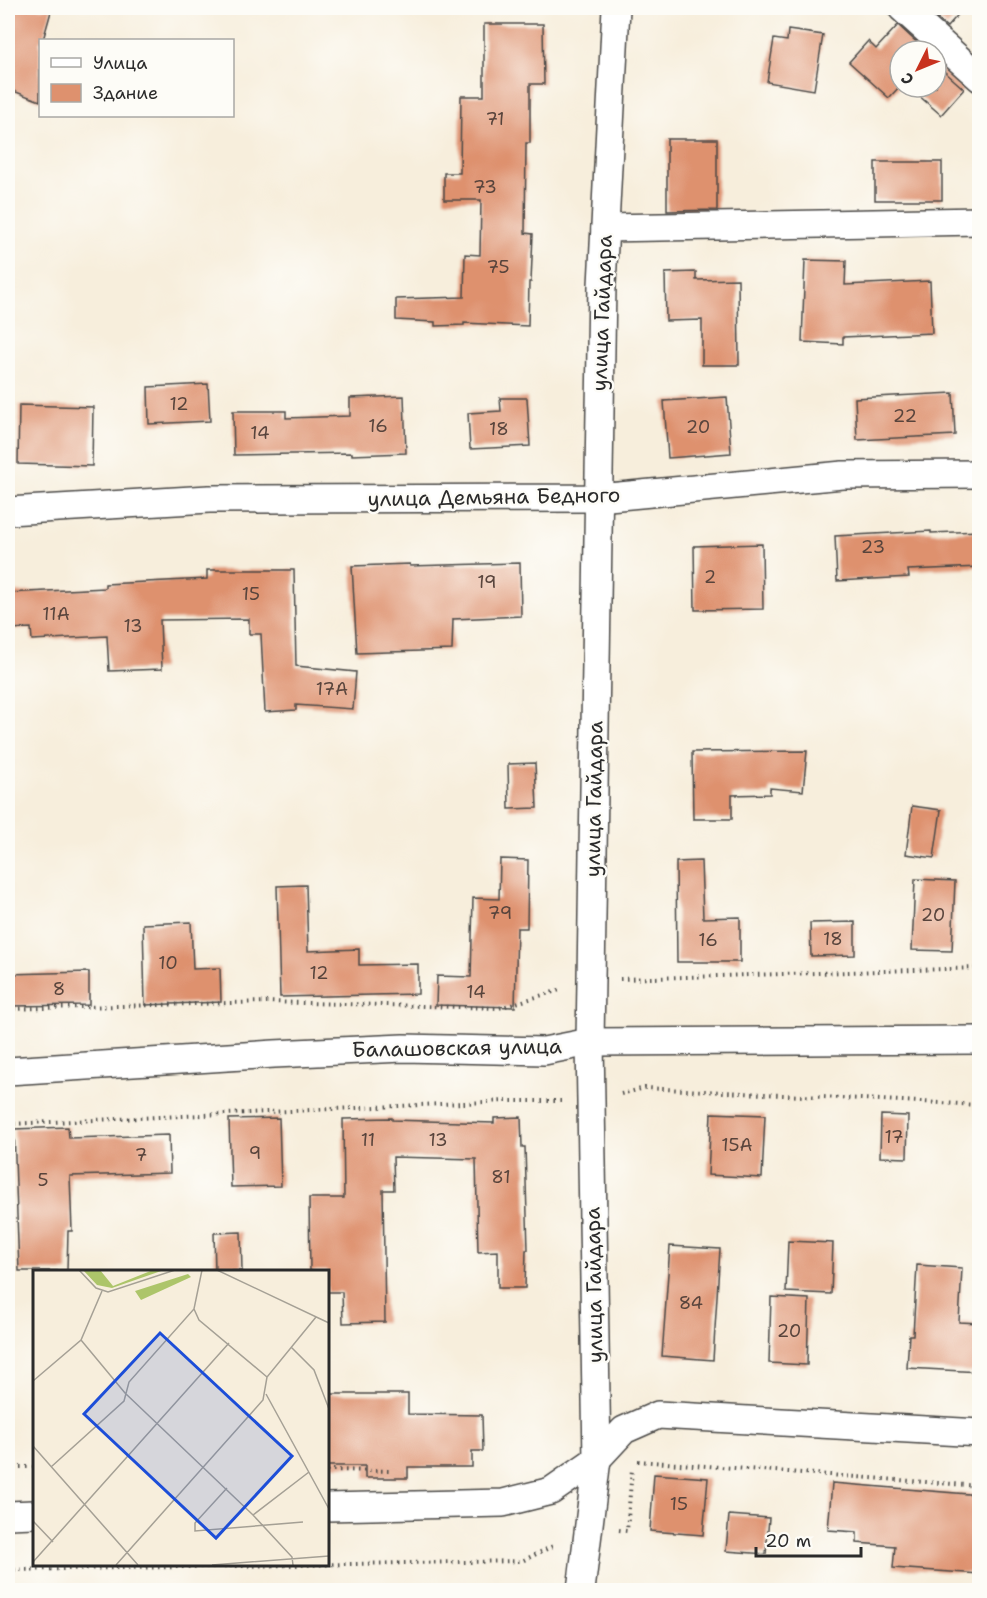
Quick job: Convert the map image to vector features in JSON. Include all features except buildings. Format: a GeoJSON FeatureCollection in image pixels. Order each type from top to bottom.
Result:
{"type":"FeatureCollection","features":[{"type":"Feature","properties":{"kind":"street","name":"улица Гайдара"},"geometry":{"type":"LineString","coordinates":[[581,1590],[597,1459],[590,1042],[602,285],[616,8]]}},
{"type":"Feature","properties":{"kind":"street"},"geometry":{"type":"LineString","coordinates":[[902,8],[980,78]]}},
{"type":"Feature","properties":{"kind":"street"},"geometry":{"type":"LineString","coordinates":[[605,228],[980,221]]}},
{"type":"Feature","properties":{"kind":"street","name":"улица Демьяна Бедного"},"geometry":{"type":"LineString","coordinates":[[8,511],[210,499],[598,498],[843,475],[980,474]]}},
{"type":"Feature","properties":{"kind":"street","name":"Балашовская улица"},"geometry":{"type":"LineString","coordinates":[[8,1071],[403,1048],[544,1051],[590,1042],[980,1040]]}},
{"type":"Feature","properties":{"kind":"street"},"geometry":{"type":"LineString","coordinates":[[328,1507],[503,1503],[551,1491],[597,1459],[624,1430],[658,1415],[980,1433]]}},
{"type":"Feature","properties":{"kind":"street"},"geometry":{"type":"LineString","coordinates":[[8,1515],[33,1514]]}},
{"type":"Feature","properties":{"kind":"path"},"geometry":{"type":"LineString","coordinates":[[8,1009],[267,1002],[500,1008],[592,980],[980,968]]}},
{"type":"Feature","properties":{"kind":"path"},"geometry":{"type":"LineString","coordinates":[[8,1124],[495,1102],[591,1100],[645,1088],[980,1105]]}},
{"type":"Feature","properties":{"kind":"path"},"geometry":{"type":"LineString","coordinates":[[328,1564],[522,1561],[589,1529],[627,1531],[632,1461],[980,1486]]}},
{"type":"Feature","properties":{"kind":"path"},"geometry":{"type":"LineString","coordinates":[[8,1467],[33,1467]]}},
{"type":"Feature","properties":{"kind":"path"},"geometry":{"type":"LineString","coordinates":[[328,1470],[398,1471]]}},
{"type":"Feature","properties":{"kind":"path"},"geometry":{"type":"LineString","coordinates":[[8,1570],[294,1565]]}}]}
